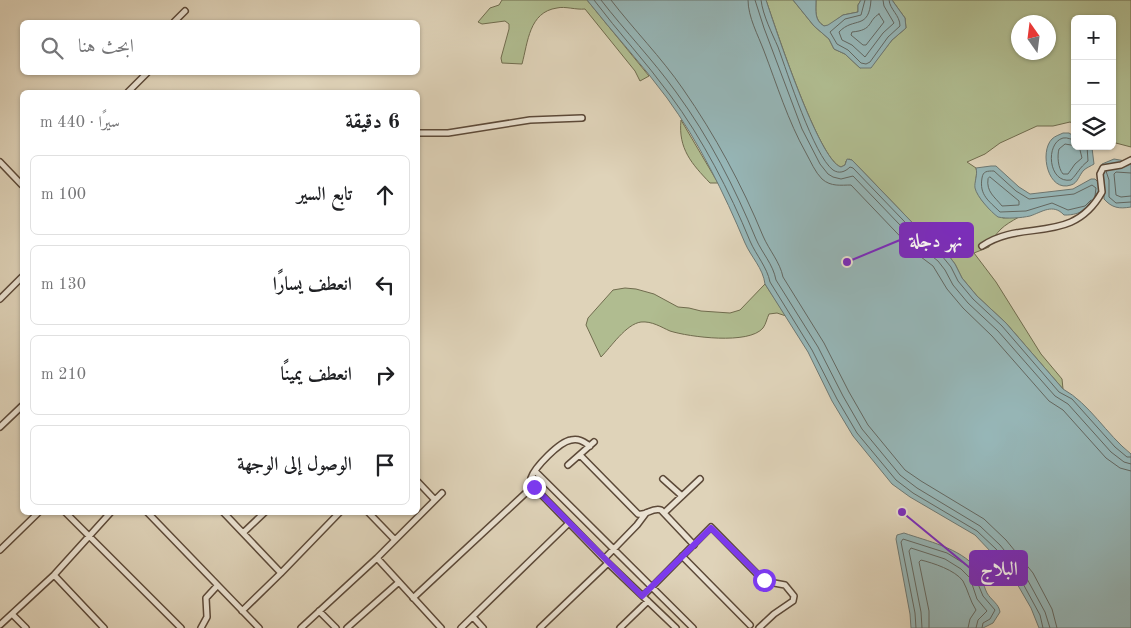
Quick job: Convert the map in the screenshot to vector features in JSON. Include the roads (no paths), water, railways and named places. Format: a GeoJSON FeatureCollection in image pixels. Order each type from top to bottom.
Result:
{"type":"FeatureCollection","features":[{"type":"Feature","properties":{"kind":"street"},"geometry":{"type":"LineString","coordinates":[[176,20],[185,11]]}},
{"type":"Feature","properties":{"kind":"street"},"geometry":{"type":"LineString","coordinates":[[130,90],[145,75]]}},
{"type":"Feature","properties":{"kind":"street"},"geometry":{"type":"LineString","coordinates":[[420,132],[448,133],[530,120],[582,118]]}},
{"type":"Feature","properties":{"kind":"street"},"geometry":{"type":"LineString","coordinates":[[982,246],[1001,236],[1057,227],[1079,219],[1102,192],[1100,174],[1103,168],[1121,165],[1131,160]]}},
{"type":"Feature","properties":{"kind":"street"},"geometry":{"type":"LineString","coordinates":[[0,162],[20,184]]}},
{"type":"Feature","properties":{"kind":"street"},"geometry":{"type":"LineString","coordinates":[[0,299],[20,279]]}},
{"type":"Feature","properties":{"kind":"street"},"geometry":{"type":"LineString","coordinates":[[0,427],[20,408]]}},
{"type":"Feature","properties":{"kind":"street"},"geometry":{"type":"LineString","coordinates":[[531,478],[534,471],[564,442],[577,440],[592,444],[568,465]]}},
{"type":"Feature","properties":{"kind":"street"},"geometry":{"type":"LineString","coordinates":[[580,455],[636,512],[641,515],[658,509],[694,544]]}},
{"type":"Feature","properties":{"kind":"street"},"geometry":{"type":"LineString","coordinates":[[534,471],[693,628]]}},
{"type":"Feature","properties":{"kind":"street"},"geometry":{"type":"LineString","coordinates":[[663,478],[682,496]]}},
{"type":"Feature","properties":{"kind":"street"},"geometry":{"type":"LineString","coordinates":[[664,513],[700,479]]}},
{"type":"Feature","properties":{"kind":"street"},"geometry":{"type":"LineString","coordinates":[[420,484],[435,500]]}},
{"type":"Feature","properties":{"kind":"street"},"geometry":{"type":"LineString","coordinates":[[414,598],[531,488],[536,488],[606,561],[676,628]]}},
{"type":"Feature","properties":{"kind":"street"},"geometry":{"type":"LineString","coordinates":[[302,628],[377,558],[442,493]]}},
{"type":"Feature","properties":{"kind":"street"},"geometry":{"type":"LineString","coordinates":[[540,628],[606,561],[613,549],[646,513]]}},
{"type":"Feature","properties":{"kind":"street"},"geometry":{"type":"LineString","coordinates":[[0,550],[36,515]]}},
{"type":"Feature","properties":{"kind":"street"},"geometry":{"type":"LineString","coordinates":[[68,515],[181,628]]}},
{"type":"Feature","properties":{"kind":"street"},"geometry":{"type":"LineString","coordinates":[[0,625],[54,575],[108,515]]}},
{"type":"Feature","properties":{"kind":"street"},"geometry":{"type":"LineString","coordinates":[[150,515],[258,628]]}},
{"type":"Feature","properties":{"kind":"street"},"geometry":{"type":"LineString","coordinates":[[226,515],[281,573]]}},
{"type":"Feature","properties":{"kind":"street"},"geometry":{"type":"LineString","coordinates":[[243,533],[262,515]]}},
{"type":"Feature","properties":{"kind":"street"},"geometry":{"type":"LineString","coordinates":[[242,611],[337,515]]}},
{"type":"Feature","properties":{"kind":"street"},"geometry":{"type":"LineString","coordinates":[[371,515],[395,540]]}},
{"type":"Feature","properties":{"kind":"street"},"geometry":{"type":"LineString","coordinates":[[461,628],[569,523]]}},
{"type":"Feature","properties":{"kind":"street"},"geometry":{"type":"LineString","coordinates":[[642,596],[711,528],[762,579],[786,585],[794,596],[794,601],[774,614],[759,628]]}},
{"type":"Feature","properties":{"kind":"street"},"geometry":{"type":"LineString","coordinates":[[682,556],[750,625]]}},
{"type":"Feature","properties":{"kind":"street"},"geometry":{"type":"LineString","coordinates":[[377,558],[441,628]]}},
{"type":"Feature","properties":{"kind":"street"},"geometry":{"type":"LineString","coordinates":[[54,575],[104,628]]}},
{"type":"Feature","properties":{"kind":"street"},"geometry":{"type":"LineString","coordinates":[[348,628],[398,582]]}},
{"type":"Feature","properties":{"kind":"street"},"geometry":{"type":"LineString","coordinates":[[201,628],[207,617],[206,598],[218,586]]}},
{"type":"Feature","properties":{"kind":"street"},"geometry":{"type":"LineString","coordinates":[[620,628],[648,601]]}},
{"type":"Feature","properties":{"kind":"street"},"geometry":{"type":"LineString","coordinates":[[319,611],[336,628]]}},
{"type":"Feature","properties":{"kind":"street"},"geometry":{"type":"LineString","coordinates":[[12,614],[26,628]]}},
{"type":"Feature","properties":{"kind":"street"},"geometry":{"type":"LineString","coordinates":[[473,617],[484,628]]}},
{"type":"Feature","properties":{"kind":"water"},"geometry":{"type":"Polygon","coordinates":[[[587,0],[766,0],[778,37],[810,119],[832,159],[841,167],[845,165],[847,159],[852,160],[930,241],[946,252],[962,278],[977,296],[1006,323],[1063,389],[1082,403],[1131,454],[1131,628],[1039,628],[1031,608],[1016,582],[975,535],[910,497],[892,484],[853,436],[832,401],[808,352],[765,284],[762,273],[748,248],[720,187],[690,132],[657,85],[587,0]]]}},
{"type":"Feature","properties":{"kind":"water"},"geometry":{"type":"Polygon","coordinates":[[[793,0],[816,0],[817,18],[824,26],[843,15],[858,12],[858,5],[861,0],[892,0],[905,18],[906,28],[892,40],[871,68],[860,68],[845,54],[834,49],[829,39],[814,26],[793,0]]]}},
{"type":"Feature","properties":{"kind":"water"},"geometry":{"type":"Polygon","coordinates":[[[1063,133],[1069,133],[1071,134],[1071,150],[1092,150],[1094,164],[1084,170],[1077,181],[1071,185],[1063,186],[1056,183],[1048,170],[1046,153],[1048,145],[1053,138],[1063,133]]]}},
{"type":"Feature","properties":{"kind":"water"},"geometry":{"type":"Polygon","coordinates":[[[1114,159],[1131,162],[1131,207],[1116,207],[1104,199],[1102,164],[1114,159]]]}},
{"type":"Feature","properties":{"kind":"water"},"geometry":{"type":"Polygon","coordinates":[[[996,166],[1019,187],[1030,194],[1073,189],[1091,179],[1095,179],[1101,185],[1100,192],[1098,198],[1089,208],[1070,215],[1064,215],[1060,211],[1052,209],[1026,217],[998,217],[978,196],[975,188],[976,168],[996,166]]]}},
{"type":"Feature","properties":{"kind":"water"},"geometry":{"type":"Polygon","coordinates":[[[904,533],[943,546],[969,561],[978,571],[987,593],[999,609],[1000,612],[993,623],[983,628],[911,628],[896,539],[897,535],[904,533]]]}},
{"type":"Feature","properties":{"kind":"place","name":"نهر دجلة"},"geometry":{"type":"Point","coordinates":[847,262]}},
{"type":"Feature","properties":{"kind":"place","name":"البلاج"},"geometry":{"type":"Point","coordinates":[902,512]}}]}
